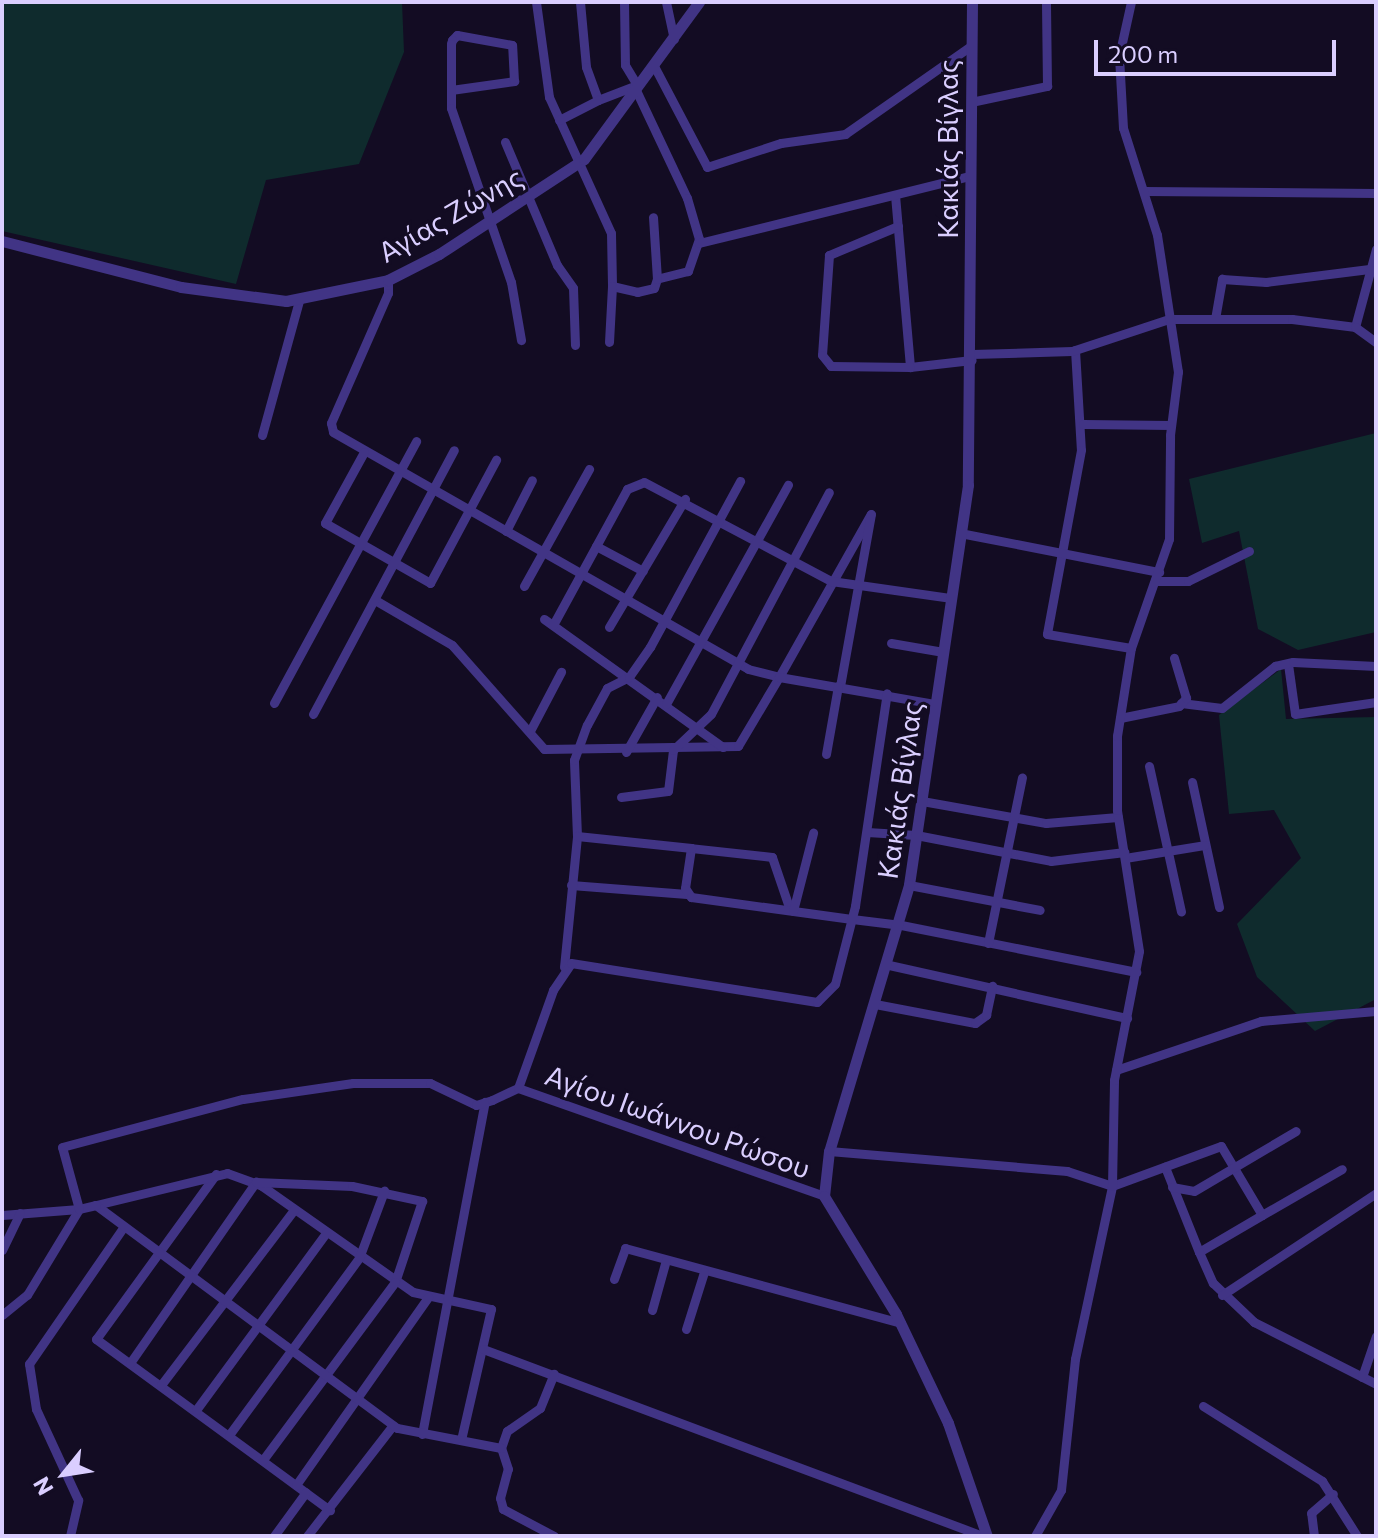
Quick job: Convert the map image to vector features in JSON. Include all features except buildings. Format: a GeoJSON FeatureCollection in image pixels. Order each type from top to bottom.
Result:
{"type":"FeatureCollection","features":[{"type":"Feature","properties":{"kind":"street"},"geometry":{"type":"LineString","coordinates":[[536,2],[549,97],[577,165],[611,233],[609,342]]}},
{"type":"Feature","properties":{"kind":"street"},"geometry":{"type":"LineString","coordinates":[[580,2],[586,67],[598,100]]}},
{"type":"Feature","properties":{"kind":"street"},"geometry":{"type":"LineString","coordinates":[[624,2],[625,65],[687,198],[699,243],[688,271],[657,279]]}},
{"type":"Feature","properties":{"kind":"street"},"geometry":{"type":"LineString","coordinates":[[666,2],[674,39]]}},
{"type":"Feature","properties":{"kind":"street","name":"Αγίας Ζώνης"},"geometry":{"type":"LineString","coordinates":[[2,241],[181,287],[299,301],[388,280],[486,224],[577,165],[699,2]]}},
{"type":"Feature","properties":{"kind":"street","name":"Κακιάς Βίγλας"},"geometry":{"type":"LineString","coordinates":[[824,1196],[829,1151],[901,925],[960,533],[973,428],[970,176],[972,2]]}},
{"type":"Feature","properties":{"kind":"street"},"geometry":{"type":"LineString","coordinates":[[971,102],[1047,86],[1046,2]]}},
{"type":"Feature","properties":{"kind":"street"},"geometry":{"type":"LineString","coordinates":[[1035,1536],[1061,1490],[1075,1359],[1112,1186],[1116,1070],[1136,972],[1118,817],[1120,718],[1131,648],[1169,539],[1171,425],[1178,372],[1144,191],[1121,108],[1119,56],[1131,2]]}},
{"type":"Feature","properties":{"kind":"street"},"geometry":{"type":"LineString","coordinates":[[451,90],[514,81],[512,45],[457,35],[452,40],[451,90],[452,114],[486,224],[511,282],[521,340]]}},
{"type":"Feature","properties":{"kind":"street"},"geometry":{"type":"LineString","coordinates":[[653,64],[707,167],[781,143],[845,134],[972,45]]}},
{"type":"Feature","properties":{"kind":"street"},"geometry":{"type":"LineString","coordinates":[[559,120],[635,85]]}},
{"type":"Feature","properties":{"kind":"street"},"geometry":{"type":"LineString","coordinates":[[505,142],[573,288],[575,345]]}},
{"type":"Feature","properties":{"kind":"street"},"geometry":{"type":"LineString","coordinates":[[699,243],[970,176]]}},
{"type":"Feature","properties":{"kind":"street"},"geometry":{"type":"LineString","coordinates":[[1144,191],[1376,193]]}},
{"type":"Feature","properties":{"kind":"street"},"geometry":{"type":"LineString","coordinates":[[895,195],[910,367]]}},
{"type":"Feature","properties":{"kind":"street"},"geometry":{"type":"LineString","coordinates":[[612,286],[637,292],[654,288],[657,279],[653,217]]}},
{"type":"Feature","properties":{"kind":"street"},"geometry":{"type":"LineString","coordinates":[[898,226],[829,255],[822,355],[831,366],[910,367],[972,357],[1075,350],[1169,319],[1355,327],[1375,338]]}},
{"type":"Feature","properties":{"kind":"street"},"geometry":{"type":"LineString","coordinates":[[1355,327],[1376,249]]}},
{"type":"Feature","properties":{"kind":"street"},"geometry":{"type":"LineString","coordinates":[[1215,319],[1222,279],[1266,282],[1369,269]]}},
{"type":"Feature","properties":{"kind":"street"},"geometry":{"type":"LineString","coordinates":[[388,280],[388,293],[331,423],[333,432],[736,662],[779,677],[887,693],[936,704]]}},
{"type":"Feature","properties":{"kind":"street"},"geometry":{"type":"LineString","coordinates":[[262,435],[299,301]]}},
{"type":"Feature","properties":{"kind":"street"},"geometry":{"type":"LineString","coordinates":[[1075,350],[1083,424],[1065,550],[1047,634],[1131,648]]}},
{"type":"Feature","properties":{"kind":"street"},"geometry":{"type":"LineString","coordinates":[[1083,424],[1171,425]]}},
{"type":"Feature","properties":{"kind":"street"},"geometry":{"type":"LineString","coordinates":[[274,703],[416,441]]}},
{"type":"Feature","properties":{"kind":"street"},"geometry":{"type":"LineString","coordinates":[[313,714],[454,450]]}},
{"type":"Feature","properties":{"kind":"street"},"geometry":{"type":"LineString","coordinates":[[364,452],[325,523],[430,583],[496,460]]}},
{"type":"Feature","properties":{"kind":"street"},"geometry":{"type":"LineString","coordinates":[[524,586],[589,469]]}},
{"type":"Feature","properties":{"kind":"street"},"geometry":{"type":"LineString","coordinates":[[506,531],[532,480]]}},
{"type":"Feature","properties":{"kind":"street"},"geometry":{"type":"LineString","coordinates":[[2,1315],[27,1295],[79,1209],[62,1147],[136,1124],[243,1099],[400,1080],[430,1083],[476,1105],[518,1088],[564,967],[577,836],[575,752],[607,688],[629,677],[664,620],[740,481]]}},
{"type":"Feature","properties":{"kind":"street"},"geometry":{"type":"LineString","coordinates":[[553,625],[579,573],[636,484],[653,483],[831,581],[950,598]]}},
{"type":"Feature","properties":{"kind":"street"},"geometry":{"type":"LineString","coordinates":[[666,704],[788,485]]}},
{"type":"Feature","properties":{"kind":"street"},"geometry":{"type":"LineString","coordinates":[[621,797],[664,796],[673,750],[698,729],[829,492]]}},
{"type":"Feature","properties":{"kind":"street"},"geometry":{"type":"LineString","coordinates":[[609,627],[685,499]]}},
{"type":"Feature","properties":{"kind":"street"},"geometry":{"type":"LineString","coordinates":[[375,600],[452,645],[544,749],[626,752],[738,746],[871,514],[826,754]]}},
{"type":"Feature","properties":{"kind":"street"},"geometry":{"type":"LineString","coordinates":[[960,533],[1065,550],[1157,577],[1188,581],[1249,551]]}},
{"type":"Feature","properties":{"kind":"street"},"geometry":{"type":"LineString","coordinates":[[596,546],[643,571]]}},
{"type":"Feature","properties":{"kind":"street"},"geometry":{"type":"LineString","coordinates":[[544,619],[723,747]]}},
{"type":"Feature","properties":{"kind":"street"},"geometry":{"type":"LineString","coordinates":[[891,643],[943,652]]}},
{"type":"Feature","properties":{"kind":"street"},"geometry":{"type":"LineString","coordinates":[[1174,658],[1186,698],[1181,703]]}},
{"type":"Feature","properties":{"kind":"street"},"geometry":{"type":"LineString","coordinates":[[1288,664],[1295,714],[1376,702]]}},
{"type":"Feature","properties":{"kind":"street"},"geometry":{"type":"LineString","coordinates":[[1120,718],[1181,703],[1222,708],[1275,666],[1376,666]]}},
{"type":"Feature","properties":{"kind":"street"},"geometry":{"type":"LineString","coordinates":[[530,731],[561,672]]}},
{"type":"Feature","properties":{"kind":"street"},"geometry":{"type":"LineString","coordinates":[[564,967],[571,963],[812,1004],[835,984],[852,919],[887,693]]}},
{"type":"Feature","properties":{"kind":"street"},"geometry":{"type":"LineString","coordinates":[[626,752],[657,697]]}},
{"type":"Feature","properties":{"kind":"street"},"geometry":{"type":"LineString","coordinates":[[1149,766],[1181,912]]}},
{"type":"Feature","properties":{"kind":"street"},"geometry":{"type":"LineString","coordinates":[[988,943],[1022,777]]}},
{"type":"Feature","properties":{"kind":"street"},"geometry":{"type":"LineString","coordinates":[[1192,782],[1219,907]]}},
{"type":"Feature","properties":{"kind":"street"},"geometry":{"type":"LineString","coordinates":[[922,801],[1046,823],[1118,817]]}},
{"type":"Feature","properties":{"kind":"street"},"geometry":{"type":"LineString","coordinates":[[867,832],[916,835],[1051,861],[1204,845]]}},
{"type":"Feature","properties":{"kind":"street"},"geometry":{"type":"LineString","coordinates":[[792,910],[813,833]]}},
{"type":"Feature","properties":{"kind":"street"},"geometry":{"type":"LineString","coordinates":[[577,836],[772,857],[792,910]]}},
{"type":"Feature","properties":{"kind":"street"},"geometry":{"type":"LineString","coordinates":[[687,894],[691,848]]}},
{"type":"Feature","properties":{"kind":"street"},"geometry":{"type":"LineString","coordinates":[[571,885],[687,894],[901,925],[1136,972]]}},
{"type":"Feature","properties":{"kind":"street"},"geometry":{"type":"LineString","coordinates":[[909,885],[1040,910]]}},
{"type":"Feature","properties":{"kind":"street"},"geometry":{"type":"LineString","coordinates":[[889,965],[1127,1018]]}},
{"type":"Feature","properties":{"kind":"street"},"geometry":{"type":"LineString","coordinates":[[875,1004],[975,1023],[986,1015],[992,986]]}},
{"type":"Feature","properties":{"kind":"street"},"geometry":{"type":"LineString","coordinates":[[1116,1070],[1261,1021],[1376,1011]]}},
{"type":"Feature","properties":{"kind":"street","name":"Αγίου Ιωάννου Ρώσου"},"geometry":{"type":"LineString","coordinates":[[518,1088],[824,1196]]}},
{"type":"Feature","properties":{"kind":"street"},"geometry":{"type":"LineString","coordinates":[[422,1434],[485,1102]]}},
{"type":"Feature","properties":{"kind":"street"},"geometry":{"type":"LineString","coordinates":[[1172,1187],[1194,1191],[1296,1131]]}},
{"type":"Feature","properties":{"kind":"street"},"geometry":{"type":"LineString","coordinates":[[829,1151],[1067,1171],[1112,1186],[1221,1146],[1262,1215]]}},
{"type":"Feature","properties":{"kind":"street"},"geometry":{"type":"LineString","coordinates":[[1165,1167],[1199,1252],[1222,1295],[1254,1322],[1376,1384]]}},
{"type":"Feature","properties":{"kind":"street"},"geometry":{"type":"LineString","coordinates":[[1199,1252],[1342,1169]]}},
{"type":"Feature","properties":{"kind":"street"},"geometry":{"type":"LineString","coordinates":[[216,1174],[96,1339],[330,1510]]}},
{"type":"Feature","properties":{"kind":"street"},"geometry":{"type":"LineString","coordinates":[[2,1215],[79,1209],[216,1174],[256,1182],[384,1191],[422,1201],[395,1282],[263,1460]]}},
{"type":"Feature","properties":{"kind":"street"},"geometry":{"type":"LineString","coordinates":[[256,1182],[395,1282],[428,1297],[449,1297],[491,1309],[461,1440]]}},
{"type":"Feature","properties":{"kind":"street"},"geometry":{"type":"LineString","coordinates":[[130,1363],[256,1182]]}},
{"type":"Feature","properties":{"kind":"street"},"geometry":{"type":"LineString","coordinates":[[229,1435],[359,1258],[384,1191]]}},
{"type":"Feature","properties":{"kind":"street"},"geometry":{"type":"LineString","coordinates":[[1222,1295],[1376,1193]]}},
{"type":"Feature","properties":{"kind":"street"},"geometry":{"type":"LineString","coordinates":[[824,1196],[901,1323],[948,1423],[985,1536]]}},
{"type":"Feature","properties":{"kind":"street"},"geometry":{"type":"LineString","coordinates":[[96,1205],[122,1229],[223,1304],[326,1373],[393,1425],[422,1434],[501,1448]]}},
{"type":"Feature","properties":{"kind":"street"},"geometry":{"type":"LineString","coordinates":[[161,1385],[294,1210]]}},
{"type":"Feature","properties":{"kind":"street"},"geometry":{"type":"LineString","coordinates":[[2,1250],[20,1213]]}},
{"type":"Feature","properties":{"kind":"street"},"geometry":{"type":"LineString","coordinates":[[70,1536],[78,1500],[36,1409],[29,1364],[122,1229]]}},
{"type":"Feature","properties":{"kind":"street"},"geometry":{"type":"LineString","coordinates":[[196,1410],[326,1233]]}},
{"type":"Feature","properties":{"kind":"street"},"geometry":{"type":"LineString","coordinates":[[614,1279],[625,1248],[704,1272],[901,1323]]}},
{"type":"Feature","properties":{"kind":"street"},"geometry":{"type":"LineString","coordinates":[[652,1310],[666,1260]]}},
{"type":"Feature","properties":{"kind":"street"},"geometry":{"type":"LineString","coordinates":[[686,1329],[704,1272]]}},
{"type":"Feature","properties":{"kind":"street"},"geometry":{"type":"LineString","coordinates":[[296,1485],[428,1297]]}},
{"type":"Feature","properties":{"kind":"street"},"geometry":{"type":"LineString","coordinates":[[1362,1377],[1376,1336]]}},
{"type":"Feature","properties":{"kind":"street"},"geometry":{"type":"LineString","coordinates":[[483,1349],[985,1536]]}},
{"type":"Feature","properties":{"kind":"street"},"geometry":{"type":"LineString","coordinates":[[554,1374],[540,1408],[507,1431],[501,1448],[508,1469],[500,1498],[503,1509],[554,1536]]}},
{"type":"Feature","properties":{"kind":"street"},"geometry":{"type":"LineString","coordinates":[[1203,1406],[1308,1470],[1333,1494],[1357,1536]]}},
{"type":"Feature","properties":{"kind":"street"},"geometry":{"type":"LineString","coordinates":[[307,1536],[393,1425]]}},
{"type":"Feature","properties":{"kind":"street"},"geometry":{"type":"LineString","coordinates":[[274,1536],[306,1492]]}},
{"type":"Feature","properties":{"kind":"street"},"geometry":{"type":"LineString","coordinates":[[1314,1536],[1311,1513],[1333,1494]]}},
{"type":"Feature","properties":{"kind":"green space"},"geometry":{"type":"Polygon","coordinates":[[[2,2],[402,2],[404,52],[359,164],[266,180],[236,284],[2,231],[2,2]]]}},
{"type":"Feature","properties":{"kind":"green space"},"geometry":{"type":"Polygon","coordinates":[[[1376,433],[1376,632],[1298,650],[1258,629],[1239,531],[1202,543],[1189,479],[1376,433]]]}},
{"type":"Feature","properties":{"kind":"green space"},"geometry":{"type":"Polygon","coordinates":[[[1281,669],[1286,719],[1376,717],[1376,999],[1315,1031],[1257,977],[1237,924],[1301,858],[1274,810],[1229,814],[1219,715],[1281,669]]]}}]}
